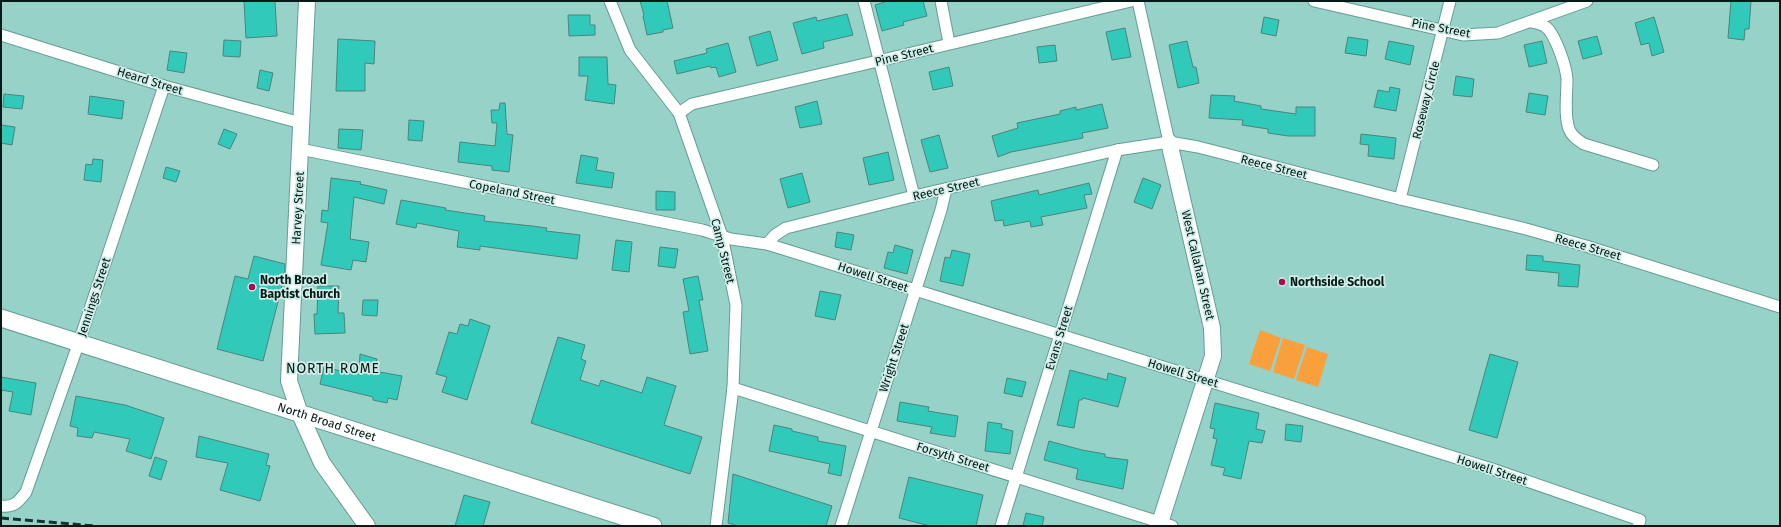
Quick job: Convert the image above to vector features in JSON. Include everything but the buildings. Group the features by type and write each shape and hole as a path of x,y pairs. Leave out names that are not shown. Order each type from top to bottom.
{"main road":[{"name":"North Broad Street","path":"1,318 653,526"}],"street":[{"name":"Harvey Street","path":"307,1 289,380 300,414 322,463 367,526"},
{"name":"Camp Street","path":"610,1 630,50 679,113 722,236 736,305 733,388 716,526"},
{"path":"864,1 878,61 914,196"},
{"path":"941,1 949,43"},
{"name":"Pine Street","path":"679,113 692,104 1131,1"},
{"name":"West Callahan Street","path":"1138,1 1212,328 1212,356 1164,525"},
{"name":"Pine Street","path":"1314,1 1463,35 1498,33 1587,1"},
{"name":"Roseway Circle","path":"1400,199 1444,30 1450,1"},
{"path":"1532,22 1543,25 1549,30 1559,51 1566,77 1567,116 1569,129 1574,138 1584,144 1653,165"},
{"name":"Heard Street","path":"1,35 164,86 301,122"},
{"name":"Jennings Street","path":"1,506 10,506 15,504 26,492 79,342 164,86"},
{"name":"Reece Street","path":"767,244 775,235 786,228 914,196 1117,150 1169,142 1198,147 1400,199 1526,229 1586,246 1780,307"},
{"name":"Copeland Street","path":"300,149 702,230 722,236"},
{"name":"Evans Street","path":"1001,526 1117,150"},
{"name":"Wright Street","path":"841,526 941,210 946,189"},
{"name":"Howell Street","path":"722,236 767,244 1059,336 1492,469 1639,523"},
{"name":"Forsyth Street","path":"733,388 1017,477 1164,525"}],"shaded area":[{"path":"1260,330 1281,338 1270,371 1249,364"},
{"path":"1283,338 1305,345 1294,379 1273,372"},
{"path":"1307,347 1328,354 1318,387 1296,380"}],"railway":[{"path":"1,518 95,526"}],"place":[{"name":"Northside School","path":"1282,282"},
{"name":"North Broad Baptist Church","path":"252,287"}],"district":[{"name":"NORTH ROME","path":"333,368"}]}
